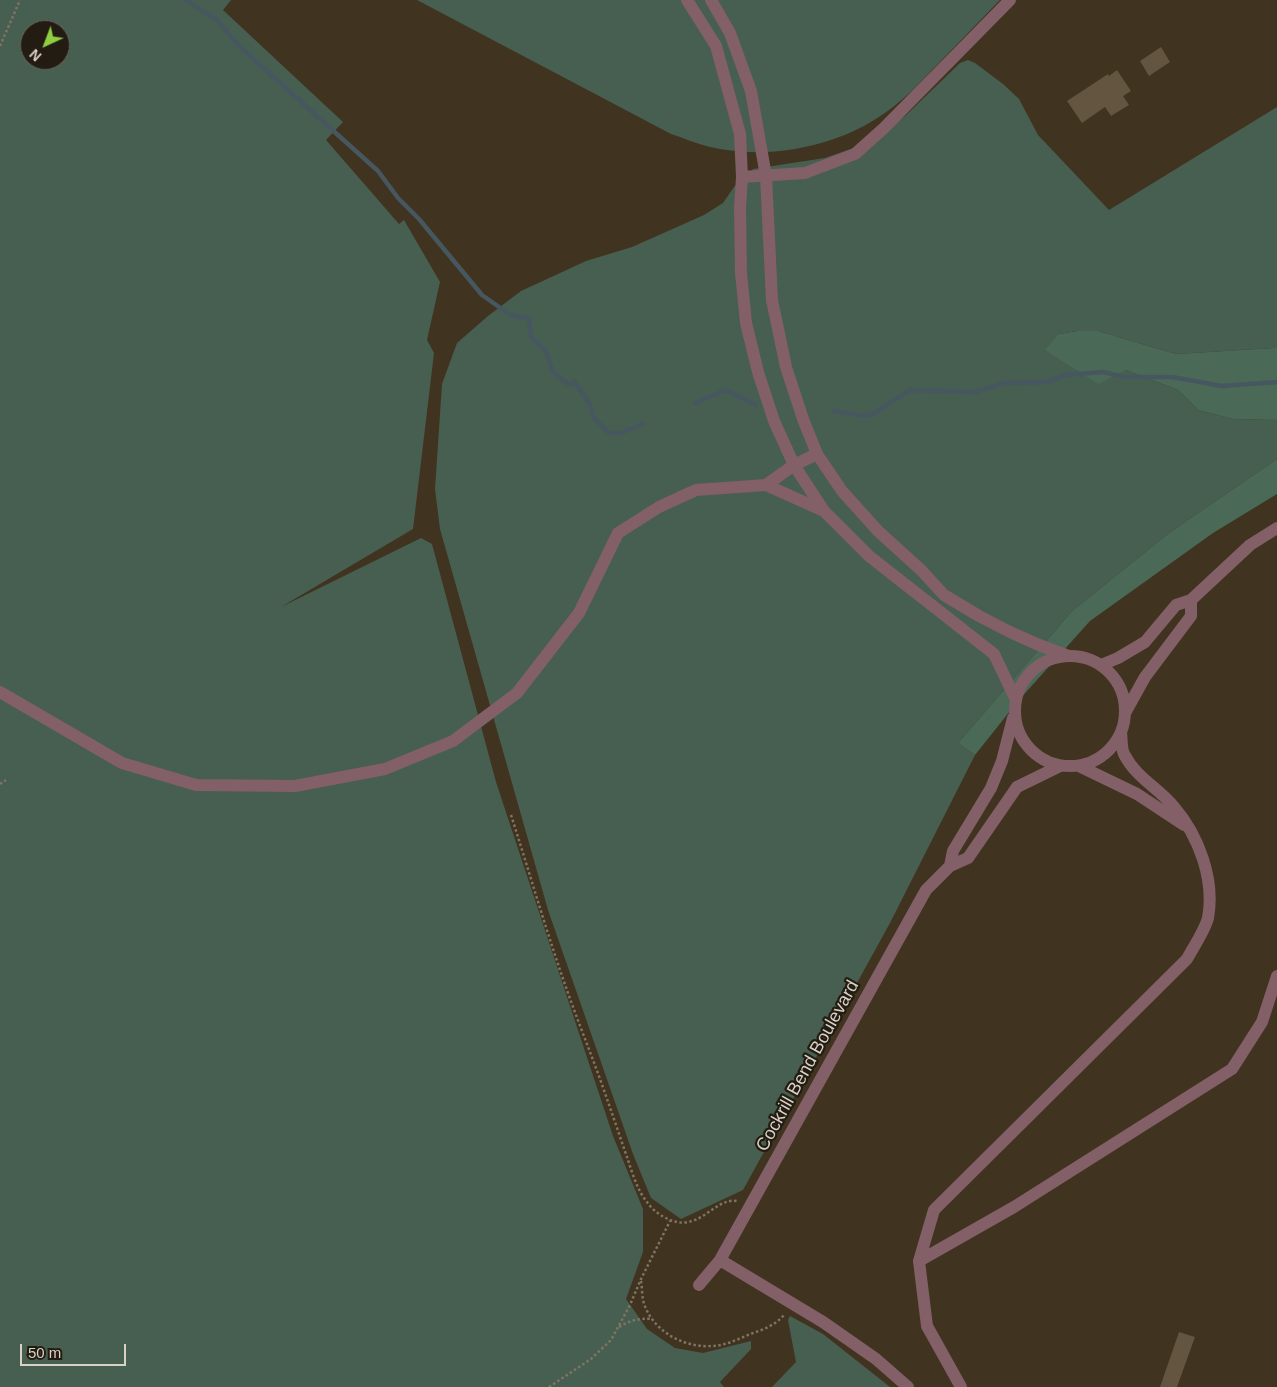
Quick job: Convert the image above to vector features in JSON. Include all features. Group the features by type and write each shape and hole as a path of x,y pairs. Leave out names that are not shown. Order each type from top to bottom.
{"street":[{"path":"688,0 716,46 740,134 742,177 740,273 746,323 758,372 774,421 794,465 824,511 869,556 994,654 1015,698"},
{"path":"711,0 730,33 751,91 766,176 772,300 786,367 817,454 842,491 878,531 921,570 944,595 979,616 1038,645 1066,655 1084,657 1101,665 1119,686 1123,695 1125,713"},
{"path":"742,177 804,173 855,154 884,128 1010,0"},
{"path":"766,485 794,465 817,454"},
{"path":"0,692 122,763 196,785 296,786 385,769 453,741 517,693 579,613 618,533 659,507 696,490 766,485 824,511"},
{"path":"1101,665 1118,658 1145,642 1176,605 1190,600 1250,544 1277,528"},
{"path":"934,607 944,595"},
{"path":"1066,655 1049,659 1034,668 1022,681 1015,698 1014,715 1018,733 1028,748 1042,759 1060,766 1079,766 1097,760 1112,748 1121,732 1125,713 1145,677 1191,616 1190,600"},
{"name":"Cockrill Bend Boulevard","path":"950,866 953,851 992,788 1002,761 1014,715"},
{"path":"961,1387 927,1326 919,1261 934,1210 1187,959 1208,919 1209,888 1202,854 1174,806 1141,778 1124,753 1121,732"},
{"name":"Cockrill Bend Boulevard","path":"699,1285 720,1260 926,890 950,866 968,858 1017,788 1060,766"},
{"path":"1079,766 1137,794 1188,828"},
{"path":"919,1261 1014,1207 1232,1069 1262,1022 1277,976"},
{"path":"720,1260 823,1322 876,1359 908,1387"}],"path":[{"path":"0,46 20,0"},
{"path":"0,784 6,780"},
{"path":"512,815 568,993 590,1049 632,1171 646,1202 662,1217 681,1222 692,1221 704,1216 732,1200 749,1207"},
{"path":"549,1387 602,1350 611,1340 630,1305 670,1220"},
{"path":"641,1279 644,1301 653,1319 675,1340 699,1347 731,1342 772,1325 780,1320 792,1303"},
{"path":"619,1327 630,1320 640,1318 653,1319"}],"green space":[{"path":"0,0 231,0 223,10 343,122 326,140 399,224 404,220 440,282 427,340 434,353 413,529 281,607 421,538 432,544 496,782 613,1136 643,1209 643,1252 626,1299 647,1329 675,1348 703,1353 751,1341 751,1349 720,1382 724,1387 0,1387"},
{"path":"417,0 1000,0 910,92 874,120 852,132 806,147 782,151 757,152 733,151 710,147 671,134"},
{"path":"968,60 1003,84 1019,99 1038,135 1109,210 1277,107 1277,346 1274,348 1176,354 1098,331 1077,331 1059,334 1126,370 1178,390 1198,410 1233,419 1277,420 1277,459 1169,533 1072,611 958,743 975,755 890,923 743,1190 681,1219 651,1198 633,1154 548,910 440,529 435,489 442,384 457,343 521,291 586,261 632,247 704,215 723,203 734,187 753,169 825,158 856,147 905,116 960,63"},
{"path":"1077,331 1098,331 1176,354 1274,348 1277,346 1277,420 1233,419 1198,410 1178,390 1126,370 1098,384 1045,350 1059,334"},
{"path":"1277,459 1277,494 1213,533 1090,621 1018,701 975,755 958,743 1072,611 1169,533"},
{"path":"790,1316 823,1334 890,1387 772,1387 796,1362 788,1320"}],"building":[{"path":"1161,47 1170,62 1149,76 1140,61"},
{"path":"1117,70 1131,91 1123,96 1129,105 1111,116 1105,107 1082,123 1067,101"},
{"path":"1179,1332 1195,1337 1177,1387 1160,1387"}],"waterway":[{"path":"186,0 217,20 239,46 378,171 398,198 419,219 482,295 509,314 529,319 531,337 546,351 553,372 569,385 575,382 590,405 594,418 609,433 621,433 642,424"},
{"path":"834,411 864,416 873,414 910,390 975,392 1005,383 1048,382 1064,375 1103,372 1124,377 1172,377 1222,386 1277,382"},
{"path":"695,403 726,390 756,405"}]}
